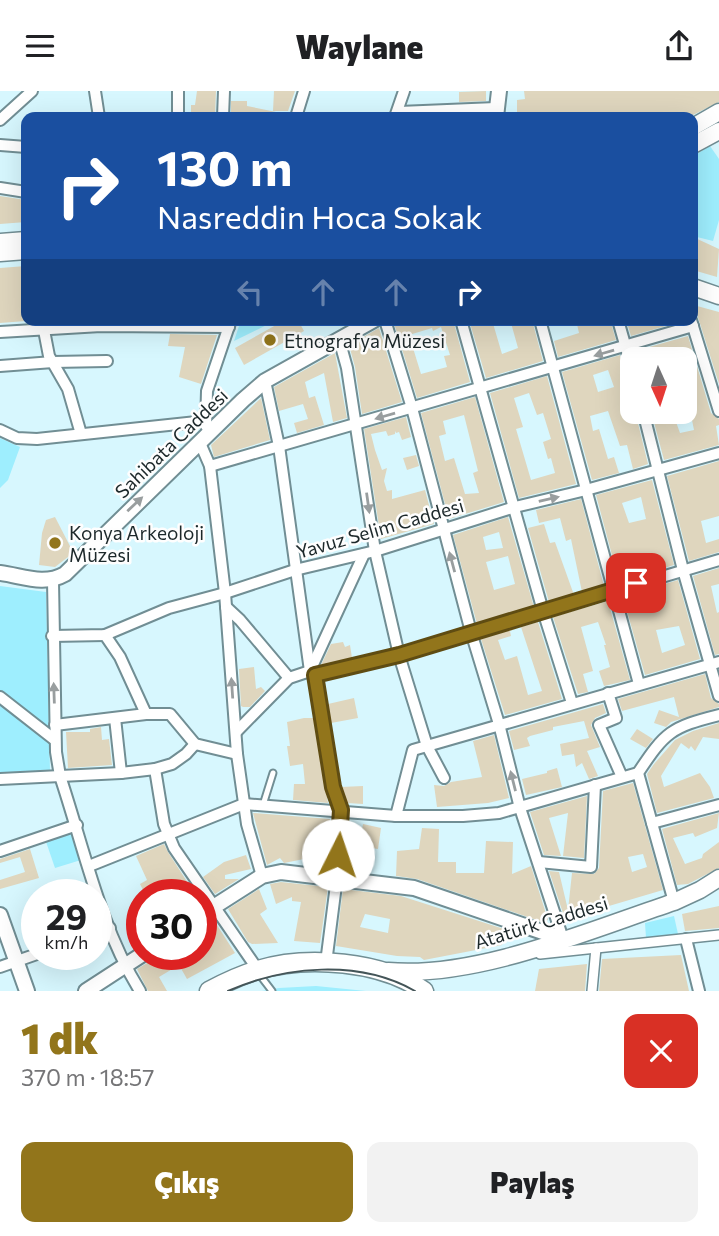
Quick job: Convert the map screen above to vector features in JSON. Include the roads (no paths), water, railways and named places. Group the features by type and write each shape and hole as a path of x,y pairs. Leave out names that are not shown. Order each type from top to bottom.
{"main road":[{"path":"698,124 719,112"},
{"path":"698,142 719,131"},
{"path":"2,244 21,241"},
{"path":"2,244 21,250"},
{"path":"698,289 719,296"},
{"name":"Atatürk Caddesi","path":"368,969 420,973 497,959 674,902 701,890 719,878"},
{"path":"209,991 258,970 288,963 326,963 368,969 405,979 424,991"}],"street":[{"path":"0,120 32,91"},
{"path":"95,91 98,112"},
{"path":"178,91 178,112"},
{"path":"223,112 224,91"},
{"path":"298,112 304,91"},
{"path":"398,112 404,91"},
{"path":"424,112 497,104"},
{"path":"0,145 21,147"},
{"path":"0,188 21,191"},
{"path":"0,332 37,326"},
{"path":"43,326 53,362 68,389 80,435"},
{"path":"229,326 207,391 204,433 225,593 237,754 244,804 262,876"},
{"name":"Sahibata Caddesi","path":"53,581 65,574 204,433 265,381 363,326"},
{"path":"387,326 412,408 520,808 563,939"},
{"path":"463,326 543,611 572,703"},
{"path":"542,326 639,684"},
{"path":"620,326 626,347 684,326"},
{"path":"693,326 719,411"},
{"path":"339,339 357,424 370,552 427,746 444,778"},
{"path":"210,465 620,349"},
{"path":"0,366 107,361"},
{"path":"265,381 279,446 295,570 333,787 341,810 337,877 326,963"},
{"path":"646,424 683,570 715,663 719,695"},
{"path":"0,430 17,438 37,439 80,435 204,433"},
{"name":"Yavuz Selim Caddesi","path":"52,636 106,635 169,608 295,570 370,552 515,507 719,453"},
{"path":"313,673 370,552"},
{"path":"236,732 289,678 399,655 719,560"},
{"path":"0,573 53,581 55,740 60,776 93,879"},
{"path":"226,607 289,678"},
{"path":"106,635 120,657 146,714"},
{"path":"396,816 413,750 715,663"},
{"path":"608,694 616,718 599,725 622,776"},
{"path":"0,697 55,740"},
{"path":"55,725 146,714 170,714 195,744 237,754"},
{"path":"89,866 244,804 396,816 463,816 520,808 638,773 660,740 670,732 688,723 719,715"},
{"path":"115,717 121,773"},
{"path":"0,779 155,769 172,764 195,744"},
{"path":"155,769 167,835 196,879"},
{"path":"638,773 674,902"},
{"path":"539,862 591,867 596,785"},
{"path":"652,823 719,805"},
{"path":"0,851 77,825"},
{"path":"217,905 262,876 281,872 337,877 414,888 563,939"},
{"path":"217,911 258,970"},
{"path":"0,915 27,991"},
{"path":"112,933 125,966 140,991"},
{"path":"497,959 719,935"},
{"path":"686,939 698,991"},
{"path":"593,991 596,948"},
{"path":"0,967 21,960"},
{"path":"86,991 125,966"}],"lane":[{"path":"263,805 273,773"},
{"path":"258,970 272,991"}],"tram line":[{"path":"228,991 273,976 321,970 370,974 415,991"}],"place":[{"name":"Etnografya Müzesi","path":"270,340"},
{"name":"Konya Arkeoloji Müzesi","path":"55,543"}]}
